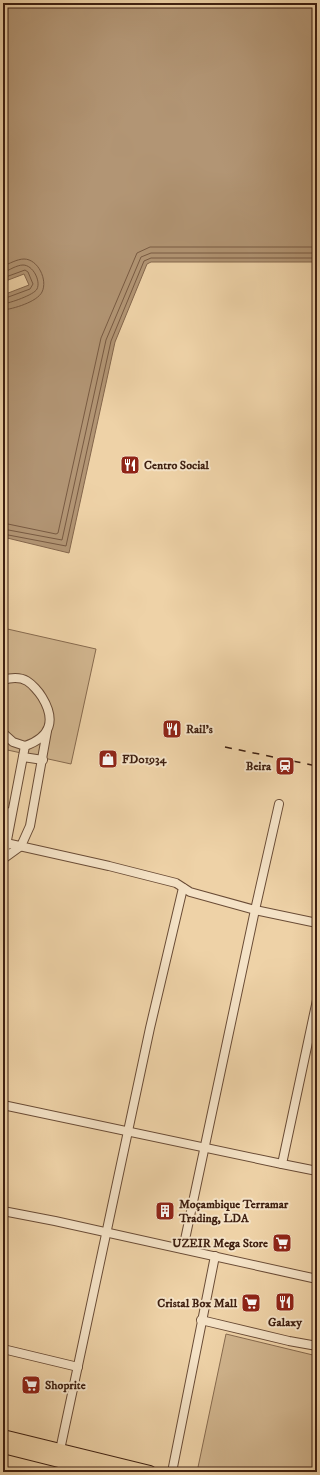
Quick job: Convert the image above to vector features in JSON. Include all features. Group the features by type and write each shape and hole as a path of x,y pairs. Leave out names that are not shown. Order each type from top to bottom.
{"highway":[{"path":"3,1436 30,1448 92,1464 150,1472"},
{"path":"3,1447 60,1450 92,1464 103,1472"}],"street":[{"path":"3,680 11,678 27,681 39,693 48,707 50,720 30,826 21,846 3,860"},
{"path":"3,734 13,742 25,746 42,738 47,731"},
{"path":"3,860 25,746"},
{"path":"23,757 43,760"},
{"path":"183,1249 279,804"},
{"path":"3,813 12,812"},
{"path":"6,843 176,883 190,892 255,910 317,923"},
{"path":"60,1450 183,888"},
{"path":"282,1164 317,1000"},
{"path":"3,1105 206,1147 317,1172"},
{"path":"3,1211 55,1221 317,1279"},
{"path":"172,1472 201,1320 215,1256"},
{"path":"201,1320 289,1342 317,1346"},
{"path":"3,1349 78,1367"}],"shaded area":[{"path":"3,628 96,649 71,764 3,749"},
{"path":"226,1334 317,1356 317,1472 197,1472"}],"water":[{"path":"3,3 317,3 317,262 151,262 147,264 115,342 69,553 3,537 3,295 29,285 24,274 3,282"}],"railway":[{"path":"225,747 317,766"}],"place":[{"name":"Centro Social","path":"130,465"},
{"name":"Rail's","path":"172,729"},
{"name":"FD01934","path":"108,759"},
{"name":"Beira","path":"285,766"},
{"name":"Moçambique Terramar Trading, LDA","path":"165,1211"},
{"name":"UZEIR Mega Store","path":"282,1243"},
{"name":"Galaxy","path":"285,1302"},
{"name":"Cristal Box Mall","path":"251,1303"},
{"name":"Shoprite","path":"31,1385"}]}
